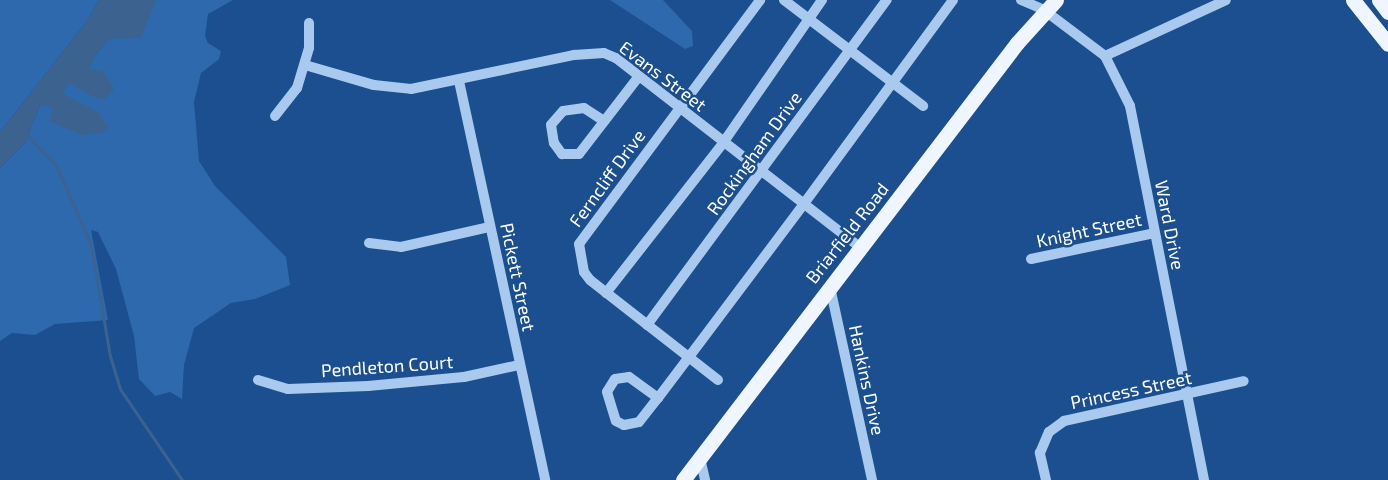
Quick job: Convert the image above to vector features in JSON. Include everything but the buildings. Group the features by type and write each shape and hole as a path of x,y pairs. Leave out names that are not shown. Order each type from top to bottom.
{"main road":[{"path":"1353,0 1388,44"},
{"path":"1379,0 1388,12"},
{"name":"Briarfield Road","path":"683,480 1046,2"}],"street":[{"name":"Ferncliff Drive","path":"718,380 606,293 584,272 579,244 760,0"},
{"path":"784,0 923,106"},
{"path":"606,293 723,143 822,0"},
{"name":"Rockingham Drive","path":"647,325 887,0"},
{"path":"658,398 628,377 615,379 608,392 613,416 624,425 639,422 658,398 689,357 803,205 953,0"},
{"name":"Ward Drive","path":"1021,0 1046,2 1106,56 1131,106 1204,480"},
{"path":"1106,56 1226,0"},
{"path":"275,116 297,88 305,65 309,23"},
{"name":"Evans Street","path":"305,65 374,86 402,88 459,81 590,52 616,58 761,173 860,247"},
{"path":"604,121 584,108 563,111 551,125 554,143 562,154 579,154 639,76"},
{"name":"Pickett Street","path":"459,81 545,480"},
{"path":"369,243 400,247 490,227"},
{"name":"Knight Street","path":"1031,259 1154,233"},
{"name":"Hankins Drive","path":"830,287 872,480"},
{"name":"Pendleton Court","path":"258,380 288,389 368,386 464,377 519,365"},
{"name":"Princess Street","path":"1046,480 1040,453 1049,432 1064,421 1186,396 1244,381"},
{"path":"700,458 705,480"}],"shaded area":[{"path":"0,0 99,0 88,20 0,132"},
{"path":"99,0 156,0 141,38 108,39 95,56 89,69 103,71 114,89 106,99 96,98 69,83 63,94 98,112 109,128 101,133 81,135 49,121 53,107 40,105 25,143 0,168 0,132 88,20"},
{"path":"138,0 233,0 208,14 205,36 208,43 221,51 219,59 201,73 194,102 199,161 215,186 286,257 290,285 255,299 231,303 194,328 184,365 182,399 170,392 155,396 139,379 134,336 116,269 98,232 91,230 108,320 55,324 35,335 12,333 0,341 0,168 25,143 40,105 95,56"},
{"path":"610,0 663,0 692,31 693,46 685,49"}],"waterway":[{"path":"26,134 56,165 91,245 110,356 120,389 182,480"}]}
